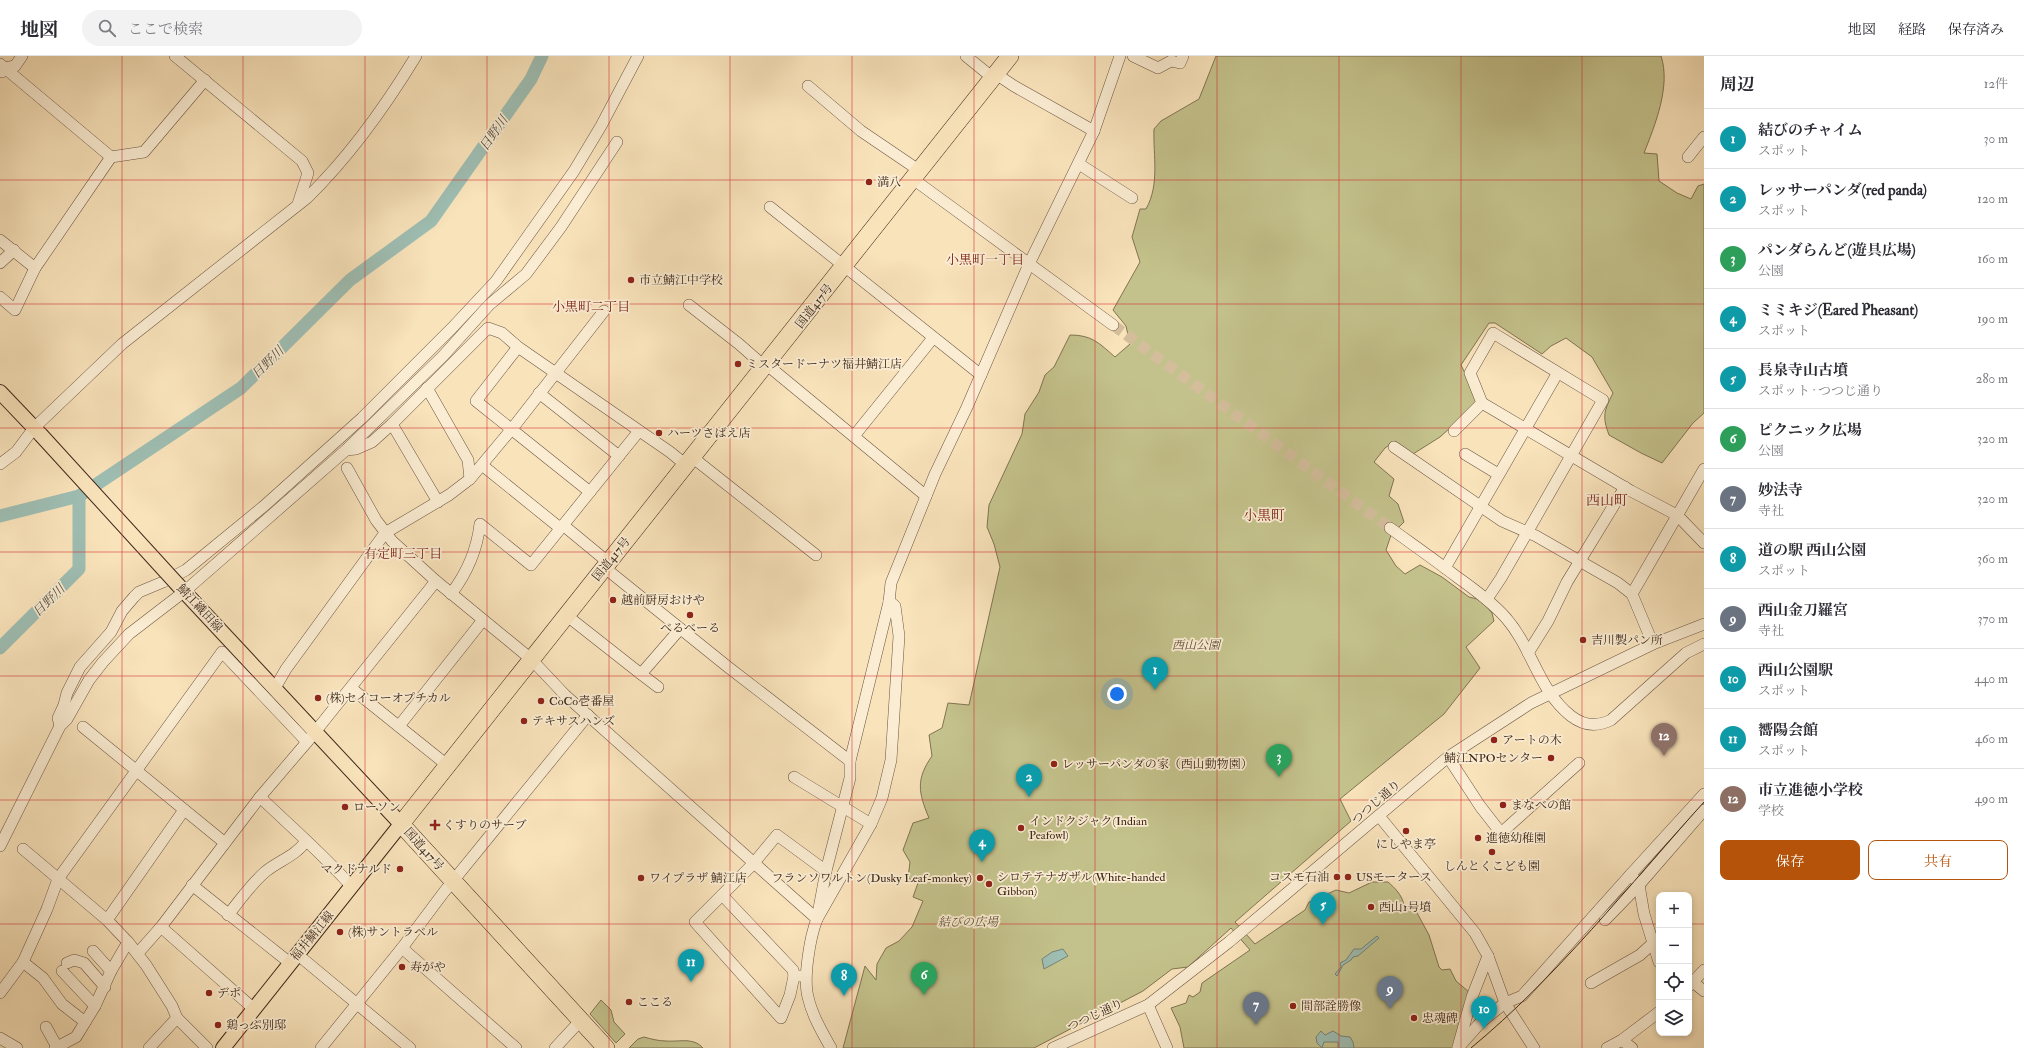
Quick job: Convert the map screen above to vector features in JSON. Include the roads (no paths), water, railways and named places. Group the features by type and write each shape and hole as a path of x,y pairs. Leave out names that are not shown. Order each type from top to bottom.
{"highway":[{"name":"国道417号","path":"606,1048 401,824 765,367 1010,56"}],"main road":[{"name":"鯖江織田線","path":"0,392 275,688 312,737 401,824"},
{"name":"福井鯖江線","path":"223,1048 401,824"}],"street":[{"path":"2,69 14,66 22,56"},
{"path":"175,56 302,161 308,173 298,204"},
{"path":"0,464 16,452 122,344 292,211 327,179 355,145 393,94 416,56"},
{"path":"60,726 58,718 64,706 67,693 80,667 111,632 122,611 134,597 139,592 186,570 264,506 362,418 448,333 496,282 574,171 601,126 638,56"},
{"path":"966,56 994,76 1094,131"},
{"path":"817,919 826,872 850,778 850,761 889,601 891,583 926,496 1030,264 1094,131 1120,56"},
{"path":"1133,56 1158,68 1171,61 1180,63 1183,56"},
{"path":"2,69 111,157"},
{"path":"0,297 16,310 35,268 111,157 144,152 205,80"},
{"path":"808,86 861,131 1030,264 1113,325"},
{"path":"1688,157 1704,137"},
{"path":"0,846 60,726 67,719 89,680 103,662 138,625 346,450 443,356 489,305 526,274 561,227 616,142"},
{"path":"1078,164 1132,198"},
{"path":"770,207 981,375"},
{"path":"0,240 35,268"},
{"path":"0,263 14,250"},
{"path":"689,305 739,344 765,367 772,369 926,496"},
{"path":"275,688 286,669 385,533 438,502 470,479 511,430 604,311"},
{"path":"346,450 356,449 372,442 488,328 502,333 518,347 639,431 670,452 689,461 816,555"},
{"path":"1487,599 1528,533 1571,455 1603,400 1556,374 1493,333 1470,373 1482,403 1525,428 1571,455 1626,487 1677,515 1704,543"},
{"path":"854,436 933,338"},
{"path":"518,347 476,400 511,430 590,492"},
{"path":"1445,568 1556,374"},
{"path":"427,388 468,460 470,479"},
{"path":"539,393 619,456"},
{"path":"1454,432 1482,403"},
{"path":"392,424 438,502"},
{"path":"451,594 459,584 474,554 480,524 531,565 639,431"},
{"path":"1394,447 1502,521 1528,533 1618,583 1632,594 1653,644"},
{"path":"1465,454 1498,474"},
{"path":"482,465 562,527 680,629 850,761"},
{"path":"347,468 385,533 451,594 531,659 565,695 753,864 817,919"},
{"path":"1632,594 1704,469"},
{"path":"1528,653 1548,621 1568,582 1626,487"},
{"path":"1390,528 1487,599 1516,631 1549,695 1572,717 1581,723 1590,725 1603,724 1611,720 1686,653 1704,644"},
{"path":"138,953 161,927 260,797 312,737 436,581"},
{"path":"831,1048 816,1019 808,996 807,977 812,932 817,919 871,824 882,798 891,760 899,636 895,606 889,601"},
{"path":"566,615 658,687"},
{"path":"400,726 483,620"},
{"name":"つつじ通り","path":"1058,1048 1148,1004 1229,942 1448,757 1531,702 1549,695 1653,644 1704,624"},
{"path":"641,674 680,629"},
{"path":"0,993 23,962 47,909 58,879 222,652 312,737"},
{"path":"351,688 447,765"},
{"path":"321,1048 588,715"},
{"path":"83,727 224,843"},
{"path":"1448,757 1480,806 1501,833 1580,763"},
{"path":"794,777 871,824"},
{"path":"1458,1048 1481,1022 1505,1003 1522,996 1704,794"},
{"path":"260,797 306,841 329,860 352,886"},
{"path":"107,920 184,810"},
{"path":"1605,920 1639,885 1704,810"},
{"path":"1379,816 1475,933 1488,956 1505,1003 1534,1048"},
{"path":"722,895 793,970 794,976 790,995 781,1018 695,922 722,895 753,864 777,835 826,872"},
{"path":"228,915 251,886 266,871 301,848 306,841"},
{"path":"23,849 107,920 128,942 138,953 172,1006 177,1018 207,1048"},
{"path":"1631,874 1639,885 1644,914 1656,954"},
{"path":"192,885 228,915 358,1003 410,1048"},
{"path":"161,927 254,1009"},
{"path":"46,1027 56,1047 76,1036 95,1006 111,971 128,942"},
{"path":"1591,983 1640,955 1652,944"},
{"path":"402,948 516,1048"},
{"path":"93,951 111,971"},
{"path":"1458,1048 1472,997 1488,956"},
{"path":"95,1006 65,967 74,960 84,963 105,987"},
{"path":"23,962 43,978 62,1004 85,1022"},
{"path":"1692,983 1704,970"},
{"path":"794,976 807,977"},
{"path":"1692,985 1704,991"},
{"path":"1148,1004 1167,1048"},
{"path":"1607,1048 1622,1040 1656,1014"},
{"path":"149,1048 177,1018"},
{"path":"556,1048 581,1020"},
{"path":"0,1038 17,1048"},
{"path":"1622,1040 1632,1048"}],"water":[{"path":"1377,936 1379,938 1358,956 1353,957 1343,965 1337,976 1335,974 1341,967 1340,963 1346,960 1354,949 1361,949"},
{"path":"1063,949 1068,956 1044,969 1042,959 1052,952"},
{"path":"1321,1031 1325,1035 1333,1031 1341,1036 1350,1037 1354,1048 1338,1048 1338,1042 1324,1042 1322,1048 1317,1043 1316,1037"}],"waterway":[{"name":"日野川","path":"0,516 79,496 241,388 350,280 431,221 531,79 542,56"},
{"name":"日野川","path":"0,648 79,569 79,496"}],"tunnel":[{"path":"1113,325 1390,528"}],"tram line":[{"path":"1471,1048 1503,1020 1563,961 1704,802"}],"place":[{"name":"満八","path":"869,182"},
{"name":"市立鯖江中学校","path":"631,280"},
{"name":"ミスタードーナツ福井鯖江店","path":"738,364"},
{"name":"ハーツさばえ店","path":"659,433"},
{"name":"越前厨房おけや","path":"613,600"},
{"name":"べるべーる","path":"690,615"},
{"name":"吉川製パン所","path":"1583,640"},
{"name":"結びのチャイム","path":"1155,690"},
{"name":"(株)セイコーオプチカル","path":"318,698"},
{"name":"CoCo壱番屋","path":"541,701"},
{"name":"テキサスハンズ","path":"524,721"},
{"name":"アートの木","path":"1494,740"},
{"name":"市立進徳小学校","path":"1664,756"},
{"name":"鯖江NPOセンター","path":"1551,758"},
{"name":"レッサーパンダの家（西山動物園）","path":"1054,764"},
{"name":"パンダらんど(遊具広場)","path":"1279,777"},
{"name":"レッサーパンダ(red panda)","path":"1029,797"},
{"name":"まなべの館","path":"1503,805"},
{"name":"ローソン","path":"345,807"},
{"name":"くすりのサーブ","path":"435,825"},
{"name":"インドクジャク(Indian Peafowl)","path":"1021,828"},
{"name":"にしやま亭","path":"1406,831"},
{"name":"進徳幼稚園","path":"1478,838"},
{"name":"しんとくこども園","path":"1492,852"},
{"name":"ミミキジ(Eared Pheasant)","path":"982,862"},
{"name":"マクドナルド","path":"400,869"},
{"name":"コスモ石油","path":"1337,877"},
{"name":"USモータース","path":"1348,877"},
{"name":"ワイプラザ 鯖江店","path":"641,878"},
{"name":"フランソワルトン(Dusky Leaf-monkey)","path":"980,878"},
{"name":"シロテテナガザル(White-handed Gibbon)","path":"989,884"},
{"name":"西山1号墳","path":"1371,907"},
{"name":"長泉寺山古墳","path":"1323,925"},
{"name":"(株)サントラベル","path":"340,932"},
{"name":"寿がや","path":"402,967"},
{"name":"嚮陽会館","path":"691,982"},
{"name":"デポ","path":"209,993"},
{"name":"ピクニック広場","path":"924,995"},
{"name":"道の駅 西山公園","path":"844,996"},
{"name":"ここる","path":"629,1002"},
{"name":"間部詮勝像","path":"1293,1006"},
{"name":"西山金刀羅宮","path":"1390,1009"},
{"name":"忠魂碑","path":"1414,1018"},
{"name":"鶏っぷ別邸","path":"218,1025"},
{"name":"妙法寺","path":"1256,1025"},
{"name":"西山公園駅","path":"1484,1029"}],"district":[{"name":"小黒町一丁目","path":"985,259"},
{"name":"小黒町二丁目","path":"591,306"},
{"name":"西山町","path":"1607,500"},
{"name":"小黒町","path":"1264,515"},
{"name":"有定町三丁目","path":"403,553"}],"park label":[{"name":"西山公園","path":"1196,645"},
{"name":"結びの広場","path":"968,922"}]}
